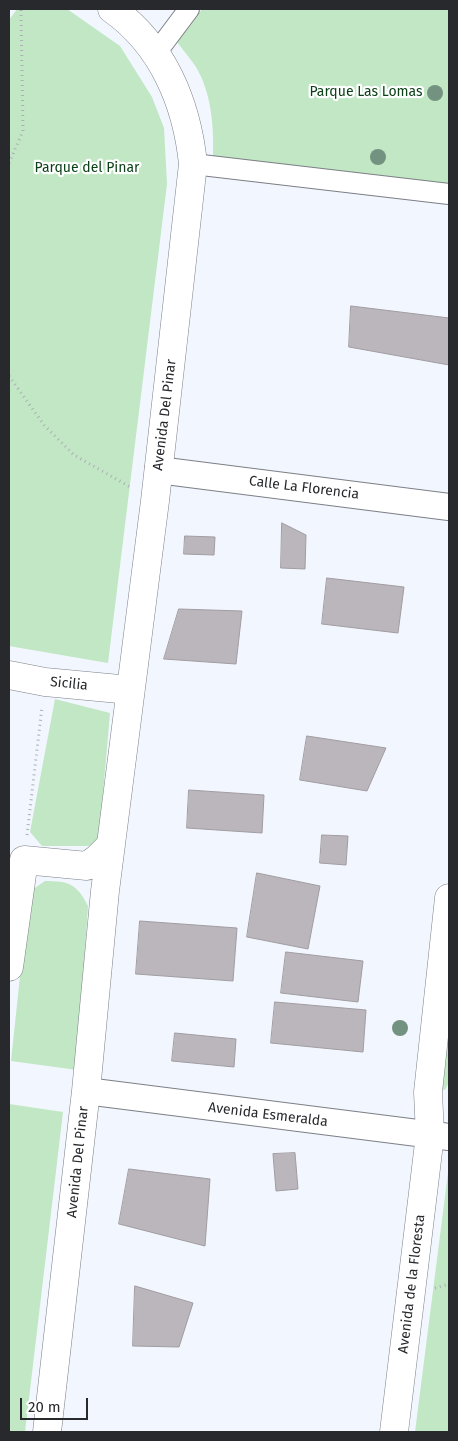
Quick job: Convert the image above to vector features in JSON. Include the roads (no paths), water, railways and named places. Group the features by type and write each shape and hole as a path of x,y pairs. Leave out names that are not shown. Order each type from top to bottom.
{"street":[{"name":"Avenida Del Pinar","path":"47,1432 86,1091 105,891 155,501 192,164 190,138 182,106 156,53 137,29 112,9"},
{"path":"156,53 189,9"},
{"path":"192,164 449,194"},
{"name":"Calle La Florencia","path":"158,470 449,507"},
{"name":"Sicilia","path":"9,675 45,682 130,690"},
{"path":"9,967 24,860 87,866 111,845"},
{"path":"87,866 99,879 105,891"},
{"name":"Avenida de la Floresta","path":"394,1432 440,1136 428,1092 449,898"},
{"name":"Avenida Esmeralda","path":"86,1091 440,1136"},
{"path":"440,1136 449,1113"}],"park label":[{"name":"Parque Las Lomas","path":"366,92"},
{"name":"Parque del Pinar","path":"87,168"}]}
